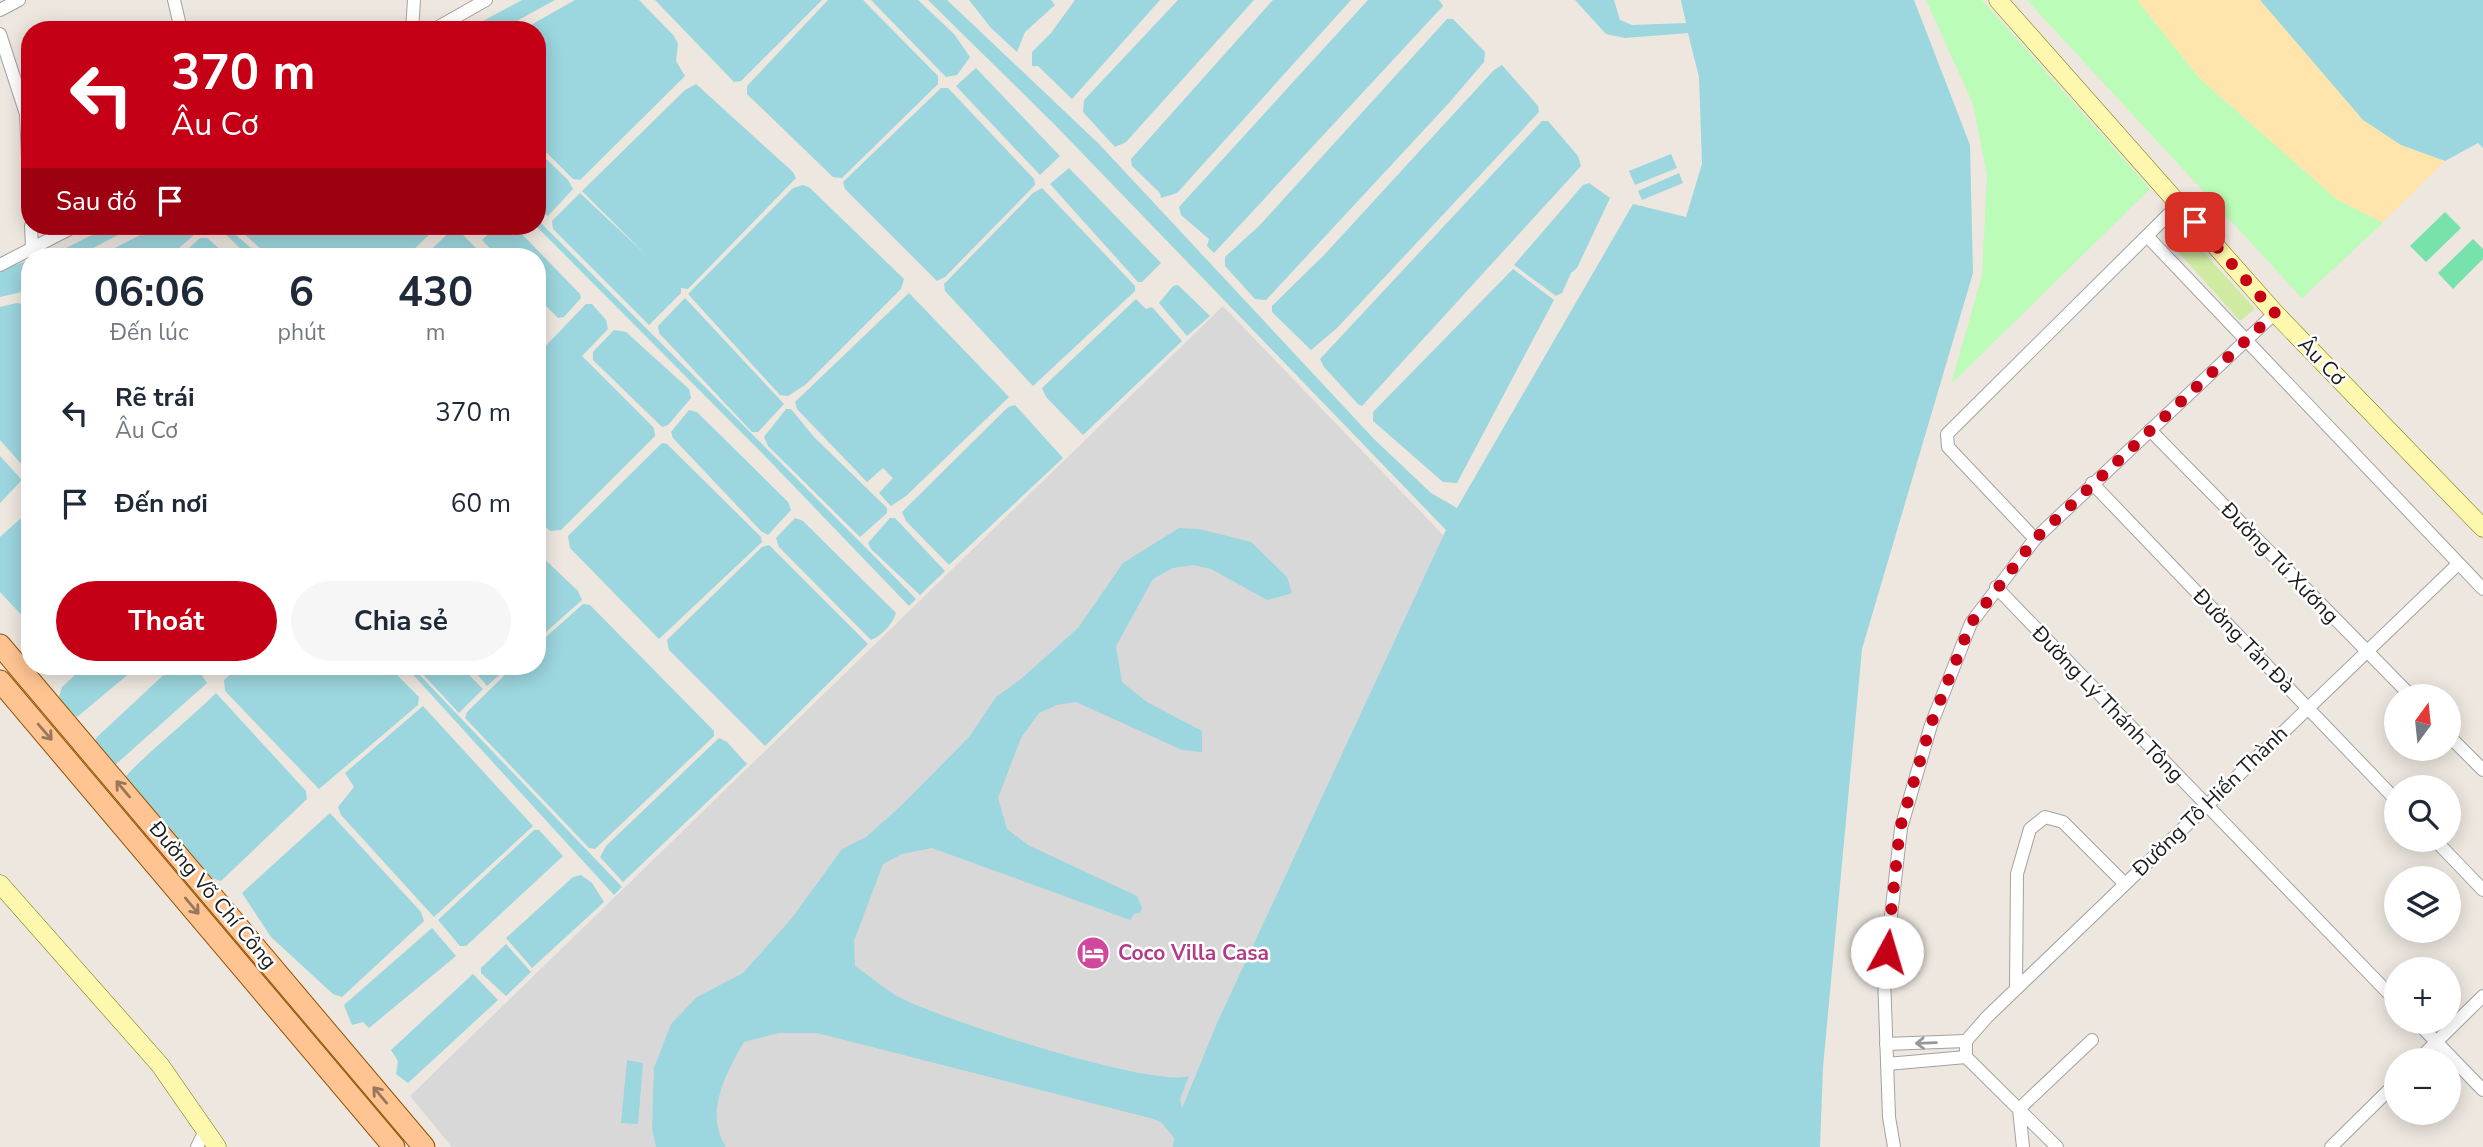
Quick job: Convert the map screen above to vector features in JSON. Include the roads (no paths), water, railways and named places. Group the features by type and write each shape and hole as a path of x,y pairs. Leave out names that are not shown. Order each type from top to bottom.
{"main road":[{"name":"Âu Cơ","path":"1998,0 2275,313 2483,528"},
{"name":"Đường Võ Chí Công","path":"0,645 21,670"},
{"name":"Đường Võ Chí Công","path":"25,675 424,1147"},
{"name":"Đường Võ Chí Công","path":"0,681 394,1147"},
{"path":"0,884 160,1065 201,1140 217,1147"}],"street":[{"path":"0,10 19,0"},
{"path":"174,0 179,21"},
{"path":"413,21 414,0"},
{"path":"449,21 486,0"},
{"path":"0,34 21,99"},
{"path":"2035,539 1948,447 1947,434 2179,204"},
{"path":"31,235 32,247 57,235"},
{"path":"2147,236 2483,589"},
{"path":"0,265 21,253"},
{"path":"1894,1147 1889,1117 1884,976 1900,828 1931,724 1971,623 2035,539 2275,313"},
{"name":"Đường Tú Xương","path":"2150,430 2399,684"},
{"name":"Đường Tản Đà","path":"2092,483 2384,787"},
{"name":"Đường Tô Hiến Thành","path":"1966,1041 2016,988 2124,883 2458,564"},
{"name":"Đường Lý Thánh Tông","path":"1996,587 2384,989"},
{"path":"2461,748 2483,770"},
{"path":"2016,988 2017,874 2030,829 2045,817 2063,822 2124,883"},
{"path":"2447,852 2483,890"},
{"path":"2431,1048 2483,996"},
{"path":"2429,1034 2483,1090"},
{"path":"2019,1109 2091,1040"},
{"path":"1886,1044 1966,1041 1966,1057 2057,1147"},
{"path":"1887,1064 1966,1057"},
{"path":"2339,1144 2384,1096"},
{"path":"2019,1109 2024,1147"}],"water":[{"path":"522,0 555,0 516,21 483,21"},
{"path":"575,0 639,0 674,36 678,44 676,61 685,76 580,180 573,179 546,152 546,21 538,21"},
{"path":"655,0 822,0 741,81 734,82"},
{"path":"828,0 863,0 938,76 938,84 842,178 833,177 747,94 747,86"},
{"path":"871,0 918,0 954,34 970,57 957,75 946,77"},
{"path":"928,0 947,0 1099,144 1374,439 1431,493 1457,508 1633,204 1686,217 1702,164 1699,77 1688,33 1625,38 1606,34 1575,0 1614,0 1620,20 1632,25 1686,23 1681,0 1914,0 1970,145 1973,273 1862,649 1823,1067 1820,1147 1173,1147 1174,1138 1162,1123 1154,1119 817,1033 779,1033 744,1042 730,1067 717,1107 717,1121 726,1147 656,1147 652,1129 654,1068 671,1024 697,997 743,973 792,918 842,849 866,837 902,805 969,737 996,697 1021,679 1078,628 1123,563 1179,528 1199,529 1251,542 1287,577 1292,593 1267,600 1211,569 1194,565 1173,568 1153,579 1116,646 1122,682 1147,702 1202,731 1202,752 1182,750 1076,702 1057,705 1039,713 1021,738 998,798 1007,829 1028,845 1137,896 1142,908 1140,913 1134,914 1130,920 932,848 902,854 883,864 854,941 855,966 893,994 922,1007 999,1035 1092,1062 1168,1077 1189,1076 1180,1099 1182,1108 1217,1023 1446,530 1055,125"},
{"path":"969,0 1051,0 1055,5 1025,32 1017,52 991,28"},
{"path":"1075,0 1160,0 1072,99 1038,66 1032,66 1032,52 1051,33"},
{"path":"1178,0 1254,0 1126,142 1115,147 1083,112 1084,100"},
{"path":"1273,0 1351,0 1177,193 1161,198 1160,193 1132,166 1131,159"},
{"path":"1368,0 1439,0 1443,6 1214,253 1207,246 1209,239 1181,215 1179,207"},
{"path":"2260,0 2483,0 2483,148 2478,143 2445,161 2401,145 2363,120"},
{"path":"1447,19 1453,19 1485,52 1484,62 1266,300 1255,299 1225,266 1225,257 1260,225"},
{"path":"1502,65 1538,106 1539,112 1337,328 1311,350 1272,312 1272,306 1325,254 1494,70"},
{"path":"976,68 1060,156 1040,175 956,86"},
{"path":"696,84 793,172 796,178 688,289 681,288 681,293 649,325 553,229 552,221 580,193 646,255 582,191 685,90"},
{"path":"941,88 948,88 1034,179 1035,185 945,277 937,281 845,189 843,182"},
{"path":"1542,121 1548,121 1578,156 1581,166 1362,406 1358,404 1324,367 1320,359"},
{"path":"1671,154 1677,168 1635,185 1629,171"},
{"path":"546,159 568,180 573,189 548,216"},
{"path":"1069,168 1161,263 1142,282 1138,282 1050,184"},
{"path":"1679,173 1683,183 1642,200 1638,191"},
{"path":"1589,183 1610,198 1577,268 1571,273 1562,293 1556,296 1514,265 1583,185"},
{"path":"803,185 810,188 904,279 901,289 805,385 788,396 780,395 688,294 793,188"},
{"path":"1042,188 1135,286 1135,291 1033,386 945,291 944,284 1033,193"},
{"path":"546,228 916,599 909,606 761,452 545,235"},
{"path":"92,235 118,235 93,248 66,248"},
{"path":"140,235 194,235 179,248 115,248"},
{"path":"226,235 236,235 251,248 240,248"},
{"path":"245,235 429,235 415,248 260,248"},
{"path":"447,235 463,235 476,248 433,248"},
{"path":"487,235 523,235 535,248 490,248 482,240"},
{"path":"200,238 207,238 219,248 189,248"},
{"path":"546,259 581,298 564,317 558,318 546,306"},
{"path":"21,263 21,292 0,297 0,270"},
{"path":"1513,269 1554,300 1457,483 1443,482 1373,421 1373,412"},
{"path":"1178,285 1210,316 1187,336 1159,303 1173,286"},
{"path":"909,293 1009,397 906,496 891,506 879,493 893,478 883,468 867,482 797,409 795,402"},
{"path":"685,298 784,404 758,432 752,432 659,333 658,326"},
{"path":"1136,299 1146,309 1152,307 1182,341 1083,435 1046,397 1042,388"},
{"path":"21,304 21,464 0,440 0,307"},
{"path":"586,304 592,304 606,320 608,329 582,356 654,428 655,436 561,530 550,531 546,527 546,346"},
{"path":"614,330 626,332 689,389 691,398 668,425 662,427 593,360 593,352"},
{"path":"1015,405 1063,458 949,565 906,521 902,512 1008,407"},
{"path":"786,409 791,409 814,437 887,508 887,513 860,537 768,446 764,437"},
{"path":"689,410 697,412 788,502 791,510 768,535 761,531 673,438 671,432"},
{"path":"662,443 667,444 761,537 762,542 659,639 570,548 568,536"},
{"path":"0,456 21,481 0,503"},
{"path":"21,518 21,614 0,592 0,537"},
{"path":"795,518 803,521 896,613 879,636 871,640 779,547 776,538"},
{"path":"890,518 895,518 945,571 920,595 871,549 868,543"},
{"path":"769,545 868,644 765,746 669,650 667,640 762,547"},
{"path":"546,561 578,591 582,600 546,632"},
{"path":"583,604 590,605 714,731 714,736 595,849 589,848 465,718 467,712 505,675 546,675 546,637"},
{"path":"75,675 127,675 77,717 58,700 62,687"},
{"path":"163,675 202,675 207,683 114,766 95,748 96,738"},
{"path":"230,675 397,675 419,697 418,705 319,789 225,691 224,680"},
{"path":"413,675 420,675 622,887 614,895"},
{"path":"423,675 469,675 483,689 459,713"},
{"path":"478,675 499,675 487,686"},
{"path":"216,693 306,791 307,799 221,881 212,878 124,778"},
{"path":"423,706 533,826 434,917 341,815 338,807 354,787 345,773"},
{"path":"719,738 727,742 747,764 623,882 600,857 606,846"},
{"path":"330,813 421,912 424,921 342,997 333,994 271,937 242,893"},
{"path":"534,830 539,830 563,856 466,946 460,946 438,920"},
{"path":"581,875 592,883 604,902 532,968 506,938 573,877"},
{"path":"432,928 456,956 369,1028 363,1022 352,1025 344,1005"},
{"path":"506,944 531,972 506,996 481,973 481,968"},
{"path":"473,974 498,1000 408,1083 396,1074 398,1061 391,1050"},
{"path":"627,1060 643,1063 638,1124 621,1123"}],"place":[{"name":"Coco Villa Casa","path":"1093,953"}]}
